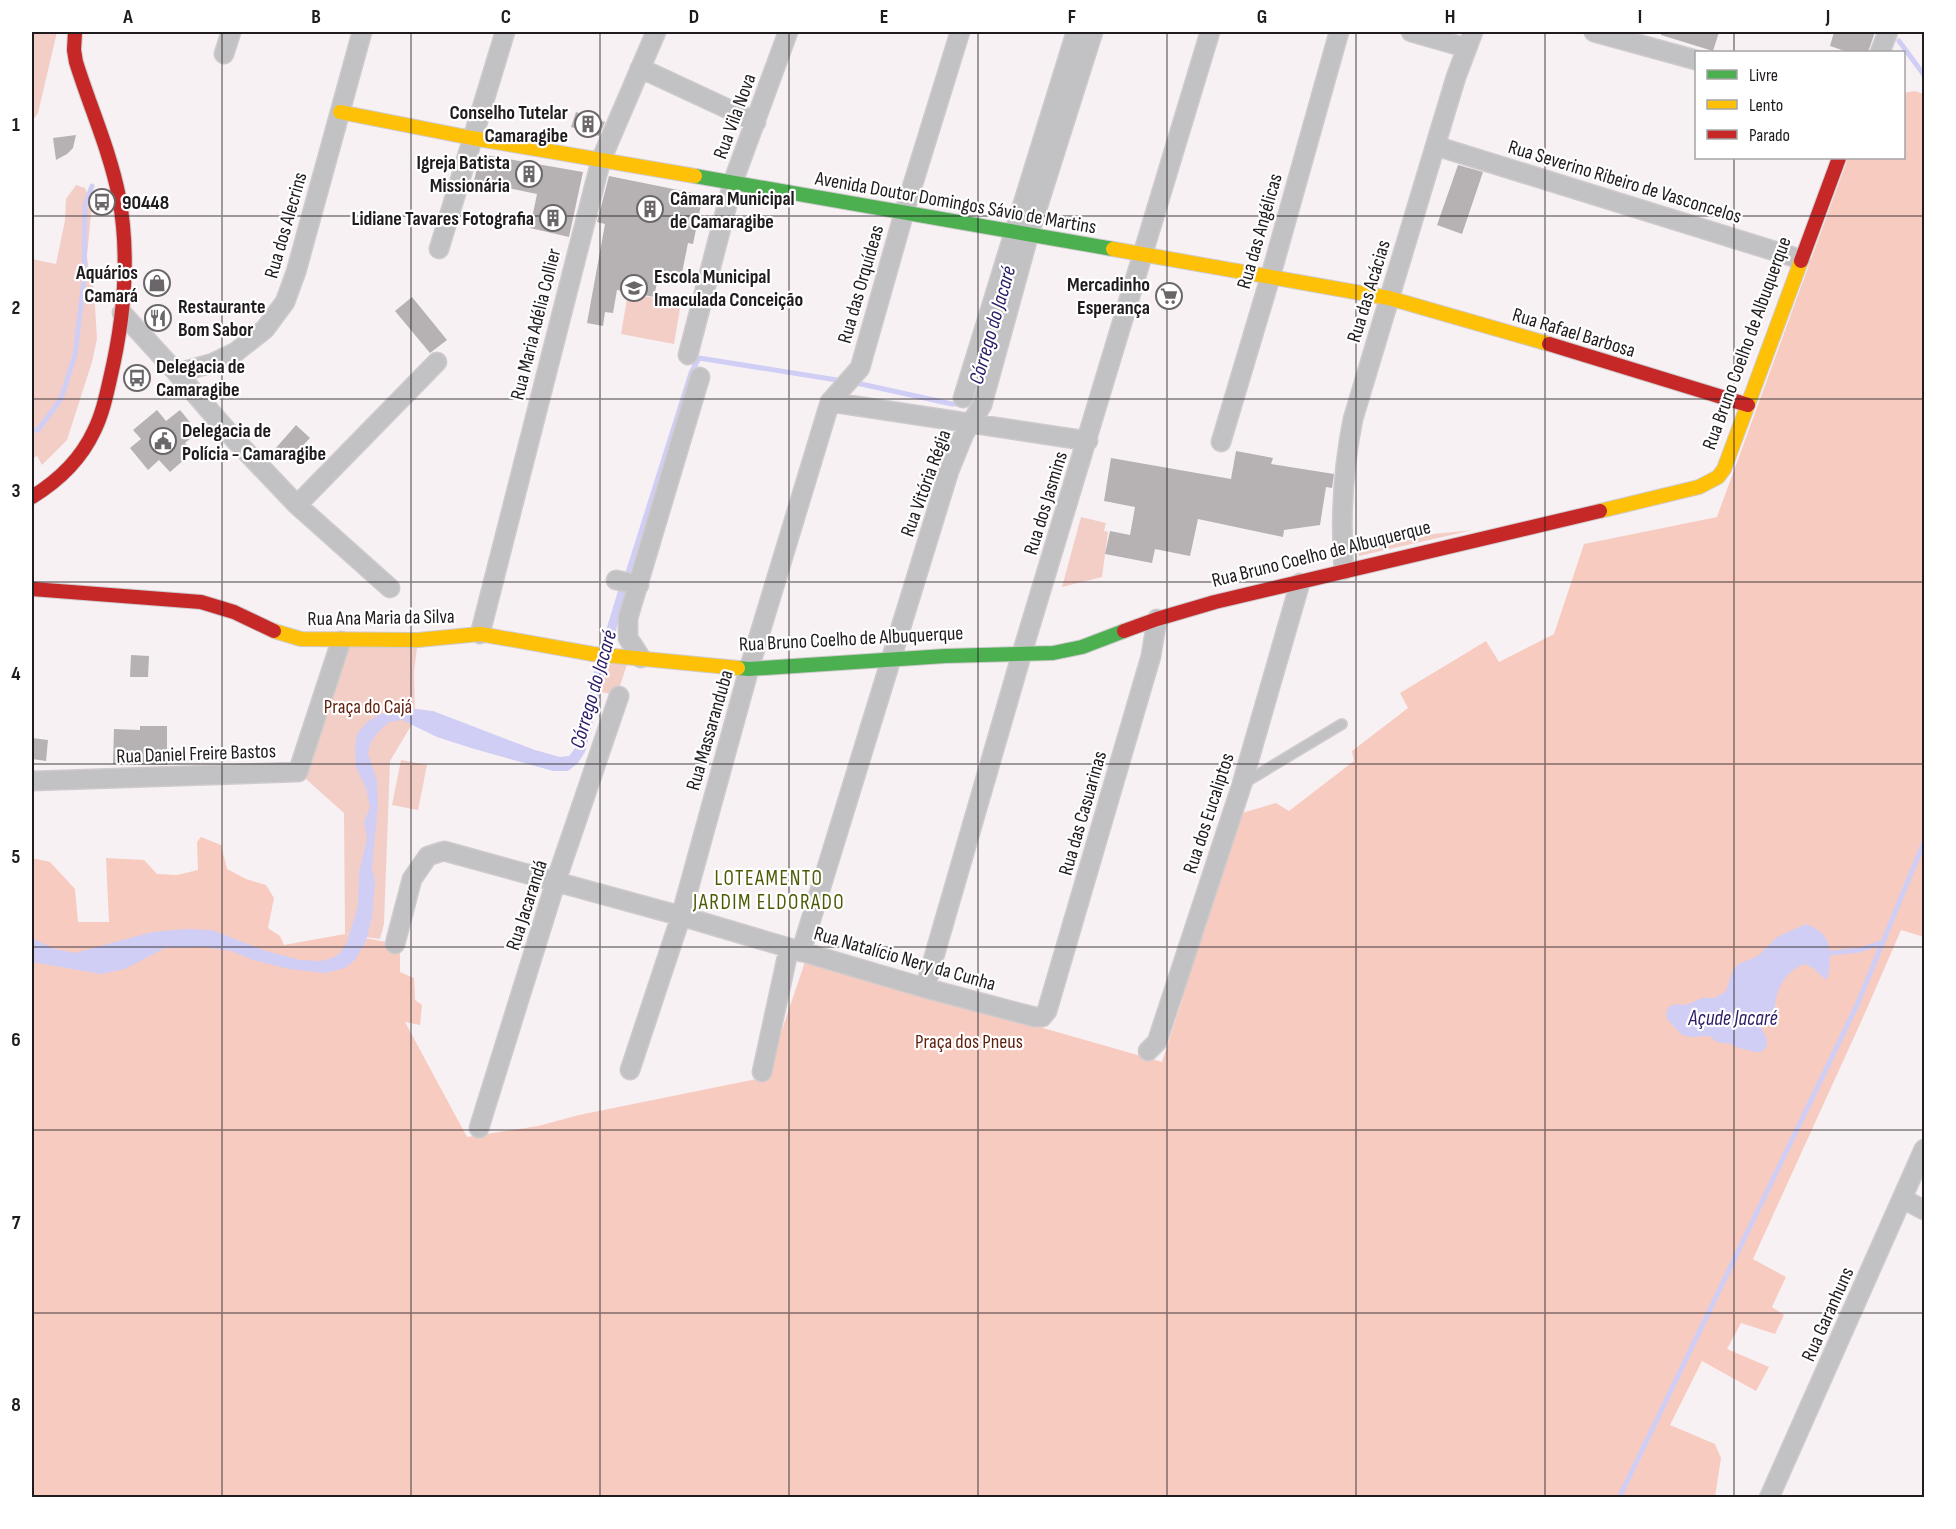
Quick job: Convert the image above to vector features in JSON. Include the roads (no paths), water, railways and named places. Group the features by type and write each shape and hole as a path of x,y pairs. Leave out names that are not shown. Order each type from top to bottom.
{"street":[{"path":"32,497 64,473 94,431 112,373 120,334 125,282 120,206 108,152 76,62 75,32"},
{"path":"224,54 231,32"},
{"name":"Rua dos Alecrins","path":"177,373 213,363 236,351 265,329 285,303 296,272 362,32"},
{"path":"439,249 505,32"},
{"name":"Rua Maria Adélia Collier","path":"480,634 601,160 656,32"},
{"name":"Rua das Orquídeas","path":"832,400 860,368 904,213 960,32"},
{"name":"Rua Vitória Régia","path":"762,1072 795,950 949,471 964,434 973,423 982,405 1021,233 1076,32"},
{"name":"Rua Vitória Régia","path":"963,398 1094,32"},
{"name":"Rua dos Jasmins","path":"924,988 1022,653 1210,32"},
{"name":"Rua das Angélicas","path":"1221,442 1339,32"},
{"path":"1411,32 1470,40"},
{"path":"1594,32 1695,60"},
{"path":"1880,51 1888,32"},
{"name":"Rua Vila Nova","path":"688,356 733,182 756,122 783,33"},
{"name":"Rua das Acácias","path":"1344,570 1341,532 1346,453 1353,419 1470,40"},
{"path":"640,68 756,122"},
{"name":"Avenida Doutor Domingos Sávio de Martins","path":"340,112 472,138 1389,298"},
{"name":"Rua Severino Ribeiro de Vasconcelos","path":"1436,146 1800,259"},
{"name":"Rua Bruno Coelho de Albuquerque","path":"593,654 749,669 1053,653 1082,647 1157,619 1215,602 1709,483 1724,469 1839,159"},
{"name":"Rua Rafael Barbosa","path":"1389,298 1568,349 1748,405"},
{"path":"122,313 236,441 297,505 390,588"},
{"path":"297,505 437,362"},
{"path":"636,657 626,628 627,583 700,377"},
{"path":"832,400 1088,441"},
{"name":"Rua Massaranduba","path":"630,1070 681,916 749,669 832,400"},
{"name":"Rua dos Eucaliptos","path":"1148,1051 1157,1042 1242,784 1300,583"},
{"name":"Rua Ana Maria da Silva","path":"32,589 165,597 201,602 234,612 268,629 301,639 418,640 480,634 593,654"},
{"name":"Rua das Casuarinas","path":"1042,1017 1047,1011 1151,656 1157,619"},
{"name":"Rua Daniel Freire Bastos","path":"32,781 298,771 341,641"},
{"name":"Rua Jacarandá","path":"479,1128 556,881 619,696"},
{"name":"Rua Natalício Nery da Cunha","path":"395,944 412,879 428,856 444,850 681,916 924,988 1042,1017"},
{"name":"Rua Garanhuns","path":"1769,1497 1924,1149"},
{"path":"1903,1199 1924,1210"}],"lane":[{"path":"1242,784 1342,724"}],"water":[{"name":"Córrego do Jacaré","path":"618,591 626,591 585,752 578,763 568,771 553,771 471,748 437,737 402,720 389,722 377,733 370,744 368,754 377,780 378,804 372,868 375,881 372,917 366,941 355,960 345,968 325,973 289,969 253,960 231,951 204,947 165,948 125,969 101,974 32,962 32,938 55,949 75,953 152,932 185,929 212,930 263,950 300,960 320,961 340,953 347,942 358,906 359,872 367,838 364,822 370,807 366,788 356,767 357,734 366,723 380,714 417,709 433,711 535,750 560,757 569,756 580,739 594,672"},
{"name":"Açude Jacaré","path":"1806,924 1818,930 1828,942 1830,954 1828,975 1826,980 1805,964 1787,976 1779,988 1775,1009 1763,1017 1759,1023 1767,1040 1767,1046 1761,1052 1717,1042 1709,1036 1689,1037 1681,1034 1667,1019 1666,1013 1669,1007 1675,1004 1686,1005 1702,998 1715,998 1726,991 1732,972 1738,964 1758,956 1777,937"}],"waterway":[{"name":"Córrego do Jacaré","path":"1899,41 1924,75"},
{"path":"32,430 38,430 61,399 75,355 84,280 85,205 92,186"},
{"name":"Córrego do Jacaré","path":"626,579 691,373 699,358 843,381"},
{"name":"Córrego do Jacaré","path":"852,382 952,404 963,404"},
{"path":"1619,1498 1857,1005 1924,842"},
{"path":"1831,953 1860,950 1883,942"}],"place":[{"name":"Conselho Tutelar Camaragibe","path":"588,124"},
{"name":"Igreja Batista Missionária","path":"529,174"},
{"name":"90448","path":"102,202"},
{"name":"Câmara Municipal de Camaragibe","path":"650,209"},
{"name":"Lidiane Tavares Fotografia","path":"553,218"},
{"name":"Aquários Camará","path":"157,283"},
{"name":"Escola Municipal Imaculada Conceição","path":"634,288"},
{"name":"Mercadinho Esperança","path":"1169,296"},
{"name":"Restaurante Bom Sabor","path":"158,318"},
{"name":"Delegacia de Camaragibe","path":"137,378"},
{"name":"Delegacia de Polícia - Camaragibe","path":"163,441"}],"district":[{"name":"LOTEAMENTO JARDIM ELDORADO","path":"769,890"}],"park label":[{"name":"Praça do Cajá","path":"368,706"},
{"name":"Praça dos Pneus","path":"969,1041"}]}
